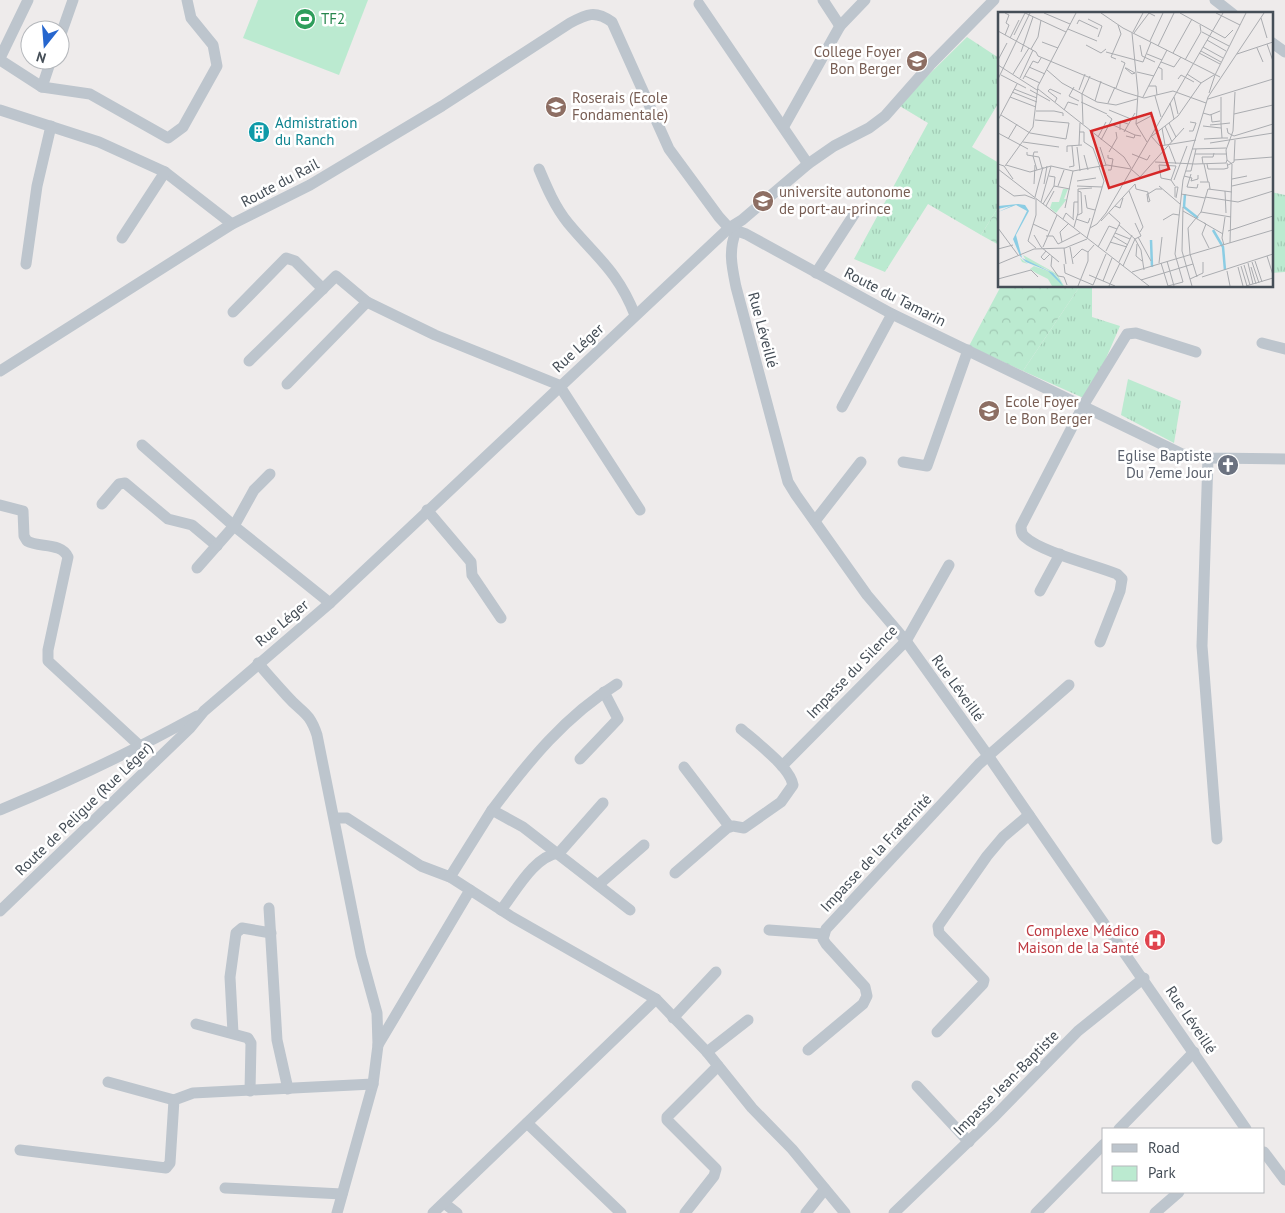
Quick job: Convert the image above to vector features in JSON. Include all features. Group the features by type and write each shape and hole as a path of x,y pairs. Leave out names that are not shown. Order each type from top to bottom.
{"street":[{"path":"28,0 0,59 42,87 90,94 168,138 182,127 217,66 213,45 191,18 187,0"},
{"path":"66,20 74,0"},
{"path":"823,0 840,26"},
{"path":"784,126 840,26 865,0"},
{"name":"Rue Léger","path":"190,728 204,711 330,603 559,385 742,220 808,164 834,146 869,128 885,116 930,65 994,0"},
{"path":"1215,0 1230,12"},
{"path":"699,4 784,126 808,164"},
{"name":"Route du Rail","path":"0,371 232,224 310,186 442,106 570,23 586,15 602,15"},
{"name":"Route du Tamarin","path":"602,15 612,22 669,149 718,217 733,230 746,234 892,314 1083,406 1135,434 1182,454 1208,458 1285,459"},
{"path":"1272,43 1285,52"},
{"path":"42,87 48,70"},
{"path":"0,110 99,142 164,172 232,224"},
{"path":"26,264 37,186 51,126"},
{"path":"539,169 550,196 568,222 618,279 635,315"},
{"path":"122,238 164,172"},
{"path":"816,273 856,213"},
{"name":"Rue Léveillé","path":"733,230 730,260 788,482 866,595 906,641 989,757 1144,978 1245,1128"},
{"path":"233,312 286,258 295,262 323,289"},
{"path":"250,361 336,276 367,302 435,335 559,385 640,510"},
{"path":"287,384 367,302"},
{"path":"842,408 892,314"},
{"path":"1100,642 1120,591 1122,579 1117,574 1060,554 1025,538 1021,532 1021,526 1083,406 1127,334 1136,333 1196,352"},
{"path":"1262,343 1285,349"},
{"path":"903,462 928,466 968,350"},
{"path":"142,445 234,526 330,603"},
{"path":"1208,458 1202,646 1217,839"},
{"path":"814,522 861,462"},
{"path":"198,568 234,526 254,490 270,474"},
{"path":"102,504 119,484 125,483 168,518 192,525 217,546"},
{"path":"0,505 23,511 24,536 27,541 56,548 67,553 68,557 48,650 48,661 140,747"},
{"path":"427,510 471,562 472,575 501,618"},
{"path":"1040,591 1060,554"},
{"name":"Impasse du Silence","path":"782,766 906,641 949,565"},
{"path":"258,663 285,695 312,719 318,735 361,955 377,1013 378,1045 373,1084 337,1213"},
{"path":"450,877 492,810 563,724 617,684"},
{"name":"Impasse de la Fraternité","path":"808,1050 863,1004 867,996 864,987 823,940 824,934 979,764 1069,685"},
{"path":"580,758 617,722 618,716 604,692"},
{"path":"0,810 61,785 140,747 204,711"},
{"name":"Route de Peligue (Rue Léger)","path":"0,911 190,728"},
{"path":"684,767 729,826 744,828 781,802 790,792 793,785 792,779 782,766 742,729"},
{"path":"501,910 543,859 551,854 559,853 603,803"},
{"path":"492,810 523,827 559,853 630,910"},
{"path":"937,1032 983,984 984,980 939,933 938,926 987,856 1003,837 1029,815"},
{"path":"335,818 347,818 421,866 450,877 501,910 656,999 707,1052 752,1108 792,1149 845,1213"},
{"path":"676,873 729,826"},
{"path":"598,885 644,845"},
{"path":"378,1045 470,890"},
{"path":"269,908 278,1040 288,1089"},
{"path":"233,1033 230,977 236,932 242,928 271,933"},
{"path":"769,930 824,934"},
{"path":"673,1018 716,972"},
{"name":"Impasse Jean-Baptiste","path":"894,1213 968,1142 1078,1031 1144,978"},
{"path":"432,1213 656,999"},
{"path":"707,1052 748,1020"},
{"path":"196,1024 244,1036 251,1042 250,1090"},
{"path":"1120,1128 1194,1052"},
{"path":"685,1213 714,1176 716,1169 667,1120 667,1117 718,1066"},
{"path":"108,1082 174,1100 193,1093 373,1084"},
{"path":"917,1086 968,1142"},
{"path":"20,1150 166,1168 170,1163 174,1100"},
{"path":"527,1123 621,1213"},
{"path":"1036,1213 1102,1146"},
{"path":"1265,1153 1285,1180"},
{"path":"225,1188 342,1194"},
{"path":"806,1213 825,1189"},
{"path":"1155,1213 1179,1193"},
{"path":"444,1202 456,1213"}],"green space":[{"name":"TF2","path":"258,0 368,0 339,75 243,38"},
{"path":"967,37 998,57 998,104 972,147 998,162 998,208 981,235 928,204 885,272 854,259 928,123 898,105"},
{"path":"1272,192 1285,195 1285,272 1272,273"},
{"path":"998,208 998,244 981,235"},
{"path":"1000,288 1079,288 1023,371 969,346"},
{"path":"1079,288 1092,288 1092,317 1120,326 1088,400 1023,371"},
{"path":"1128,379 1181,401 1174,443 1121,415"}],"place":[{"name":"TF2","path":"305,19"},
{"name":"College Foyer Bon Berger","path":"917,61"},
{"name":"Roserais (Ecole Fondamentale)","path":"556,107"},
{"name":"Admistration du Ranch","path":"259,132"},
{"name":"universite autonome de port-au-prince","path":"763,201"},
{"name":"Ecole Foyer le Bon Berger","path":"989,411"},
{"name":"Eglise Baptiste Du 7eme Jour","path":"1228,465"},
{"name":"Complexe Médico Maison de la Santé","path":"1155,940"}]}
